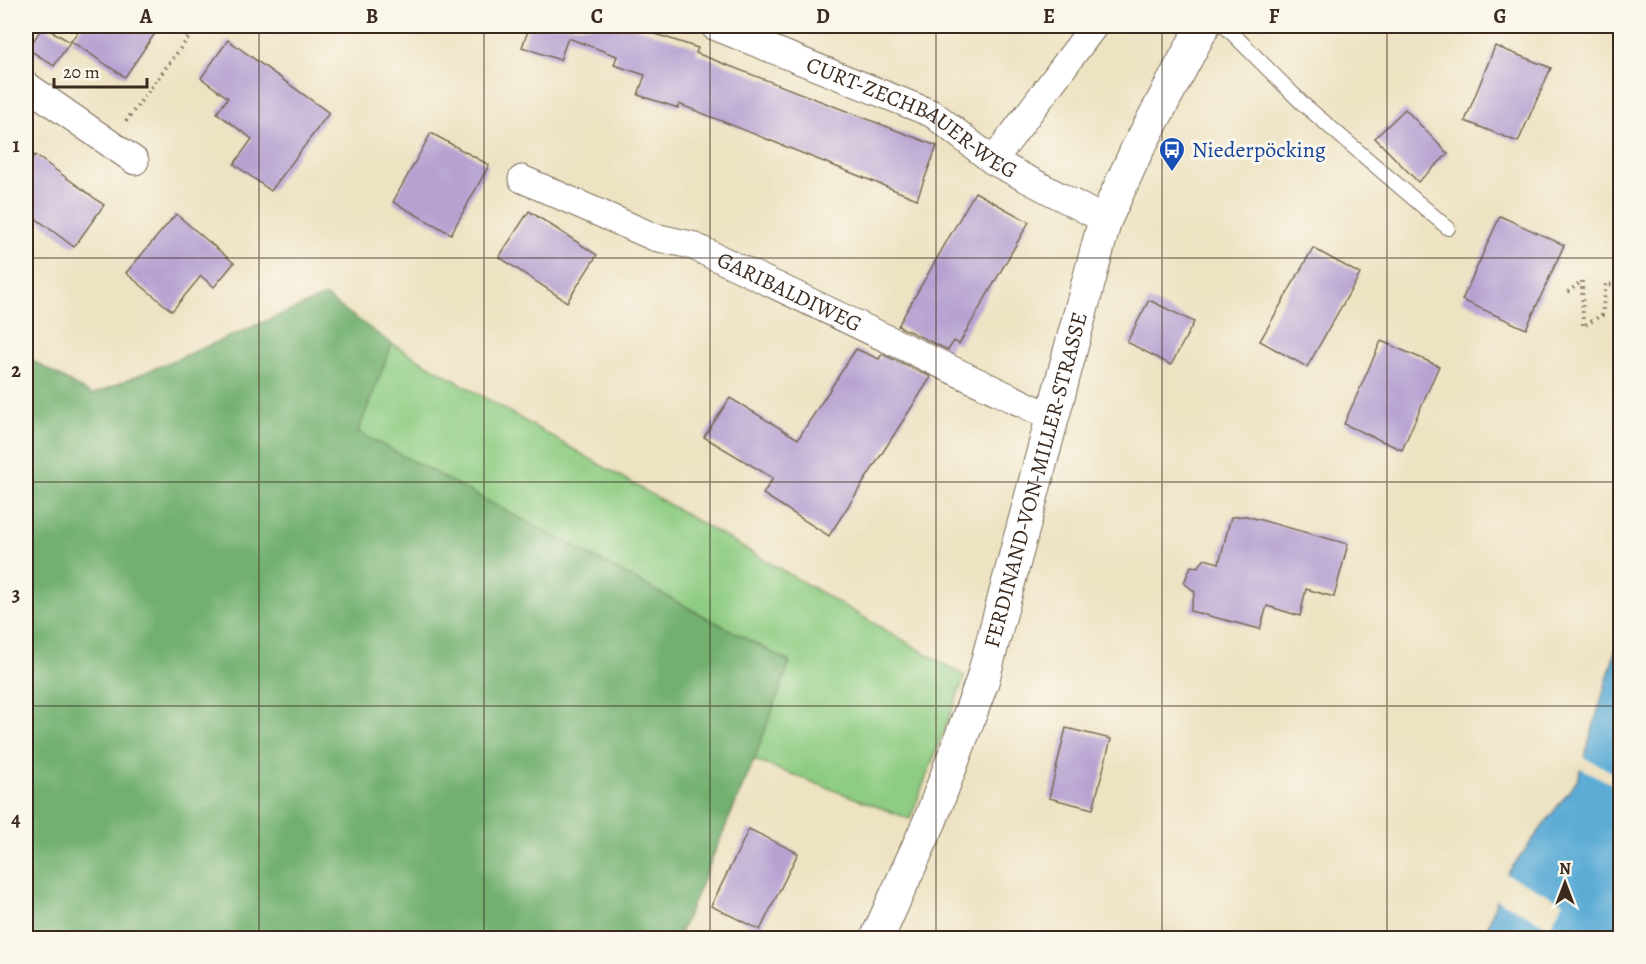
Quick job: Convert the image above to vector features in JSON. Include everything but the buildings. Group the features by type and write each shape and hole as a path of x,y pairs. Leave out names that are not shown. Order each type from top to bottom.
{"main road":[{"name":"FERDINAND-VON-MILLER-STRASSE","path":"877,939 930,821 982,682 1020,550 1051,417 1105,220 1136,152 1203,26"}],"street":[{"name":"CURT-ZECHBAUER-WEG","path":"714,26 933,114 993,161 1105,220"},
{"path":"993,161 1094,26"},
{"path":"26,85 135,161"},
{"name":"GARIBALDIWEG","path":"522,179 654,237 691,244 1051,417"}],"lane":[{"path":"1225,26 1302,103 1448,228"}],"path":[{"path":"110,143 197,26"},
{"path":"1568,292 1582,281 1583,326 1602,315 1606,284 1620,286"}],"green space":[{"path":"325,296 392,344 358,432 790,662 754,760 678,938 26,938 26,357 92,395"},
{"path":"392,344 965,676 910,819 754,760 790,662 358,432"}],"water":[{"path":"1620,635 1620,938 1484,938 1504,878 1578,779"}],"pier":[{"path":"1581,756 1620,776 1620,788 1578,767"},
{"path":"1504,873 1563,902 1550,927 1494,898"}],"place":[{"name":"Niederpöcking","path":"1172,173"}]}
